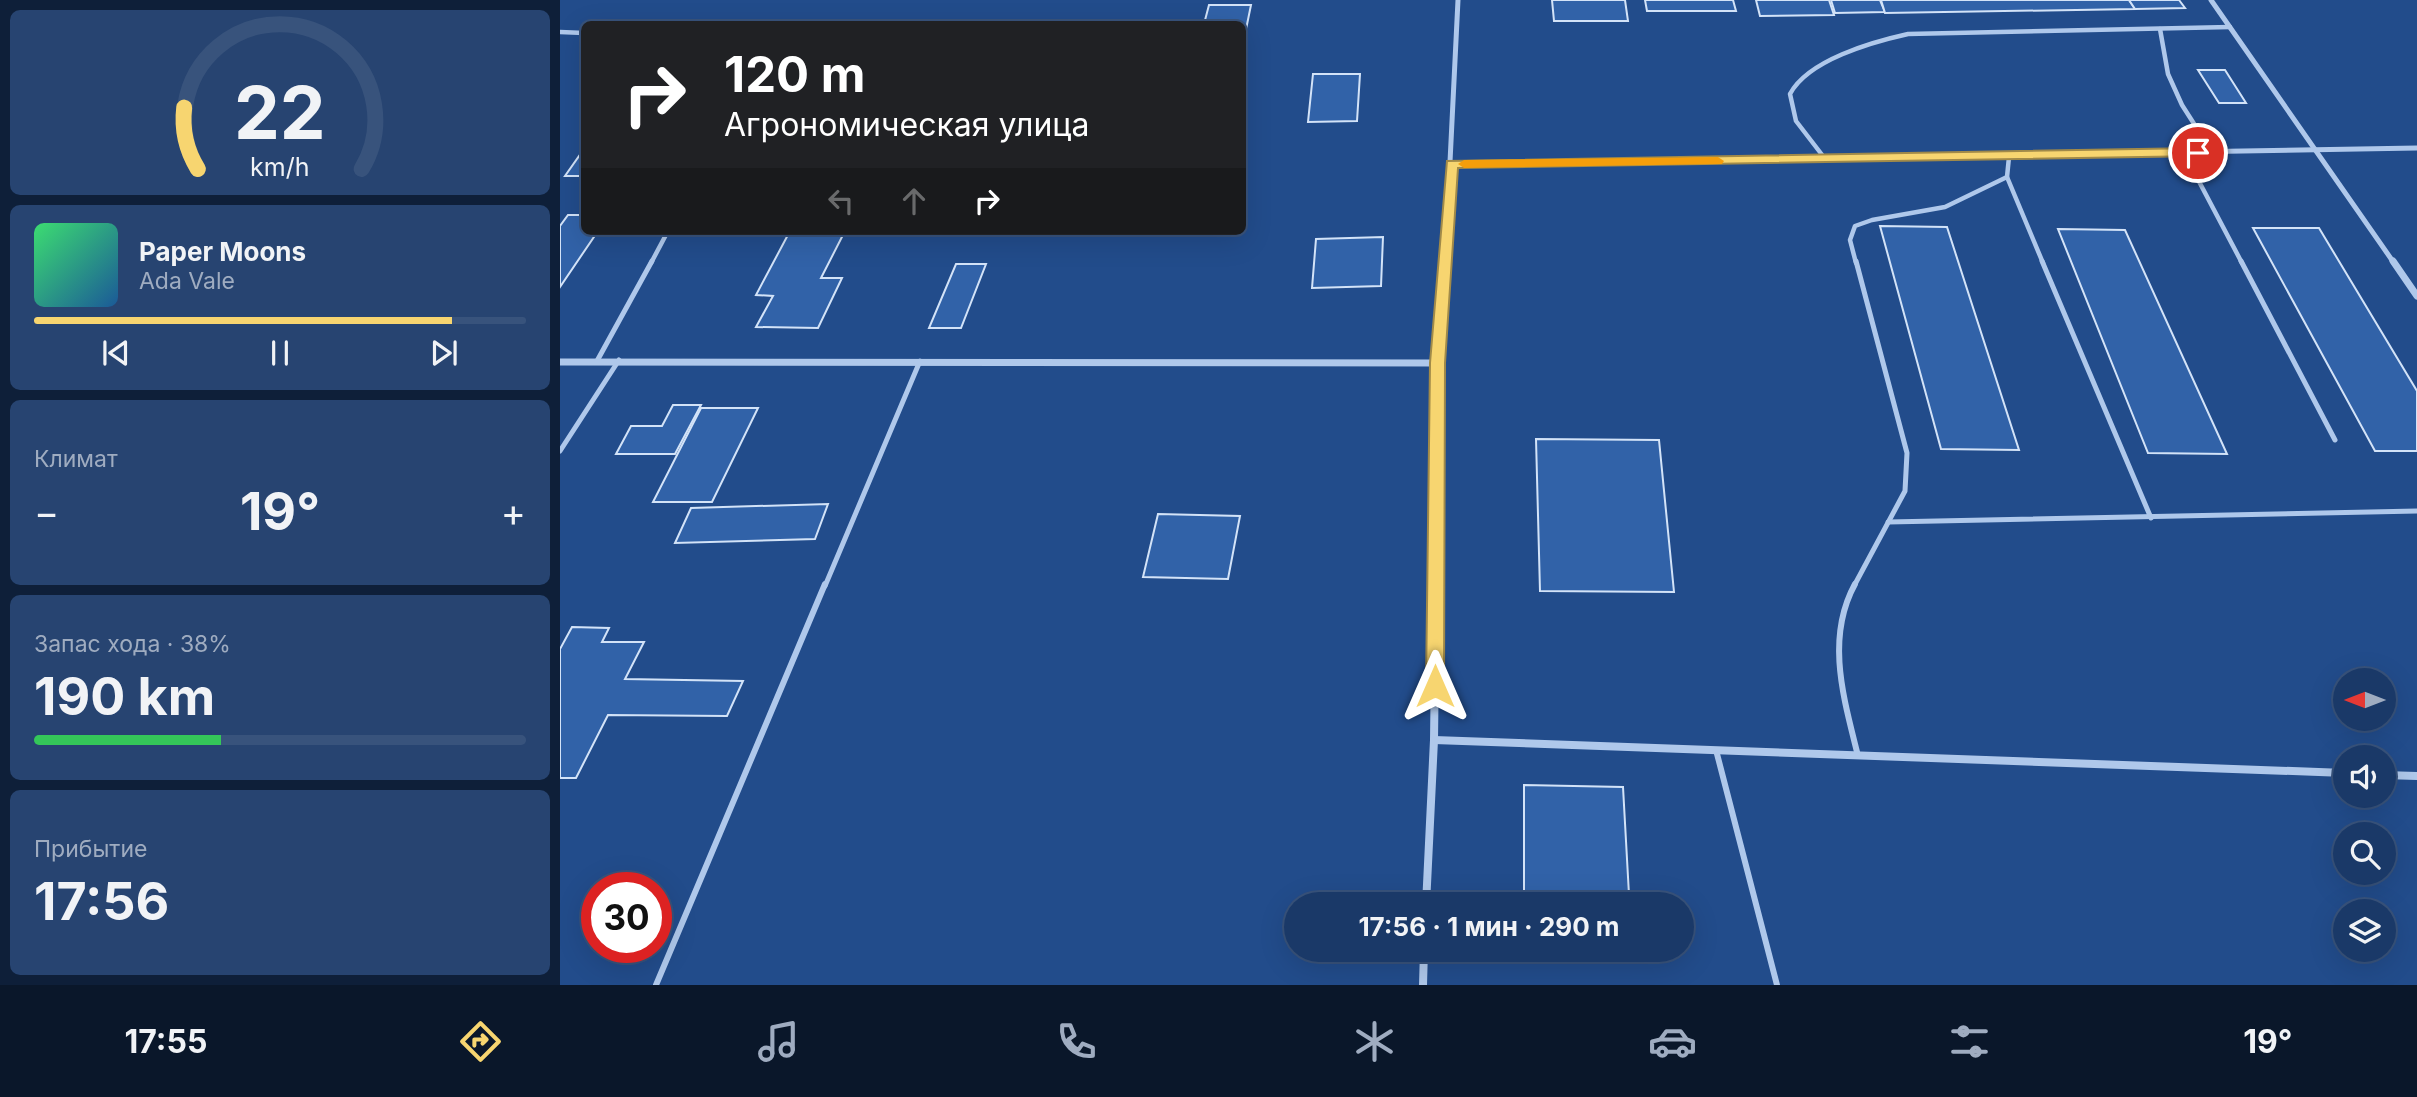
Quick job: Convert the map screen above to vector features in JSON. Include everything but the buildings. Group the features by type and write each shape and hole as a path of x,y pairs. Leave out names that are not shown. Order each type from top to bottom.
{"street":[{"path":"1427,892 1434,740 1438,363 1452,164 1458,0"},
{"path":"2211,0 2417,296"},
{"path":"1452,164 2009,157 2417,148"},
{"path":"560,362 1438,363"},
{"path":"1434,740 2333,773"},
{"path":"2396,775 2417,776"},
{"path":"1423,985 1424,962"}],"lane":[{"path":"1826,160 1806,136 1794,113 1790,94 1795,83 1807,74 1867,44 1908,34 2230,27"},
{"path":"2160,29 2168,74 2182,106 2212,152"},
{"path":"560,32 581,33"},
{"path":"2184,153 2335,440"},
{"path":"2009,157 2007,177 2151,517"},
{"path":"1858,755 1843,693 1838,649 1843,606 1905,491 1907,453 1850,240 1855,226 1872,220 1945,207 2007,177"},
{"path":"597,361 665,235"},
{"path":"560,451 619,360"},
{"path":"656,985 920,361"},
{"path":"1888,522 2417,511"},
{"path":"1716,750 1777,985"}],"slow traffic":[{"path":"1464,164 1718,161"}],"route":[{"path":"1435,686 1438,363 1452,164 2198,153"}]}
